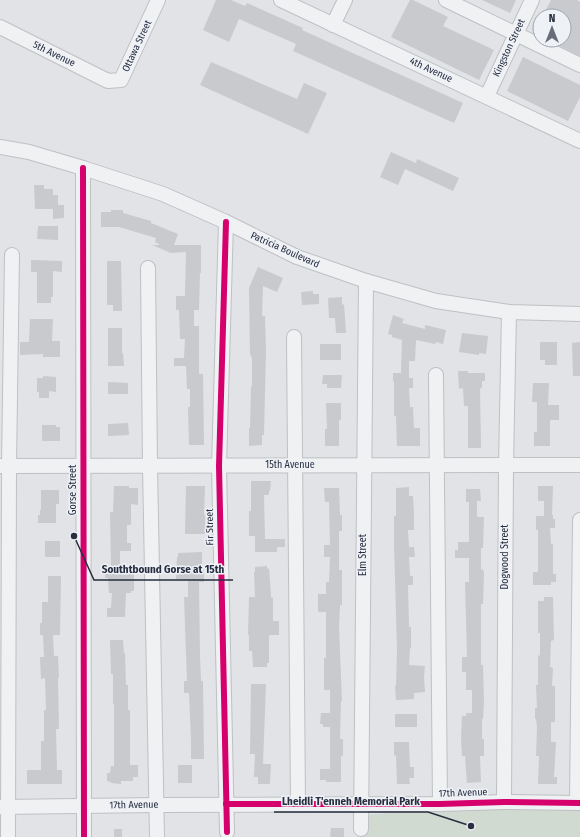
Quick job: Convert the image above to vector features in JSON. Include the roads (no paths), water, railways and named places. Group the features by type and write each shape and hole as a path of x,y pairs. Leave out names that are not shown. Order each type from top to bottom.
{"street":[{"name":"Ottawa Street","path":"108,81 121,80 158,0"},
{"name":"4th Avenue","path":"281,0 580,141"},
{"path":"333,25 346,0"},
{"path":"446,0 515,35 580,65"},
{"name":"Kingston Street","path":"487,96 532,0"},
{"name":"5th Avenue","path":"0,27 108,81"},
{"name":"Patricia Boulevard","path":"0,147 29,152 163,194 226,222 297,257 366,282 436,301 508,312 580,314"},
{"name":"Gorse Street","path":"83,168 84,837"},
{"name":"Fir Street","path":"226,222 219,466 227,832"},
{"path":"8,837 4,807 5,466 12,255"},
{"path":"148,268 157,837"},
{"name":"Elm Street","path":"361,829 366,282"},
{"name":"Dogwood Street","path":"504,802 508,312"},
{"path":"294,337 298,804"},
{"path":"436,375 440,804"},
{"name":"15th Avenue","path":"5,466 580,465"},
{"path":"578,803 580,520"},
{"name":"17th Avenue","path":"4,807 157,804 578,803"}],"place":[{"name":"Southtbound Gorse at 15th","path":"74,536"},
{"name":"Lheidli T'enneh Memorial Park","path":"471,826"}]}
